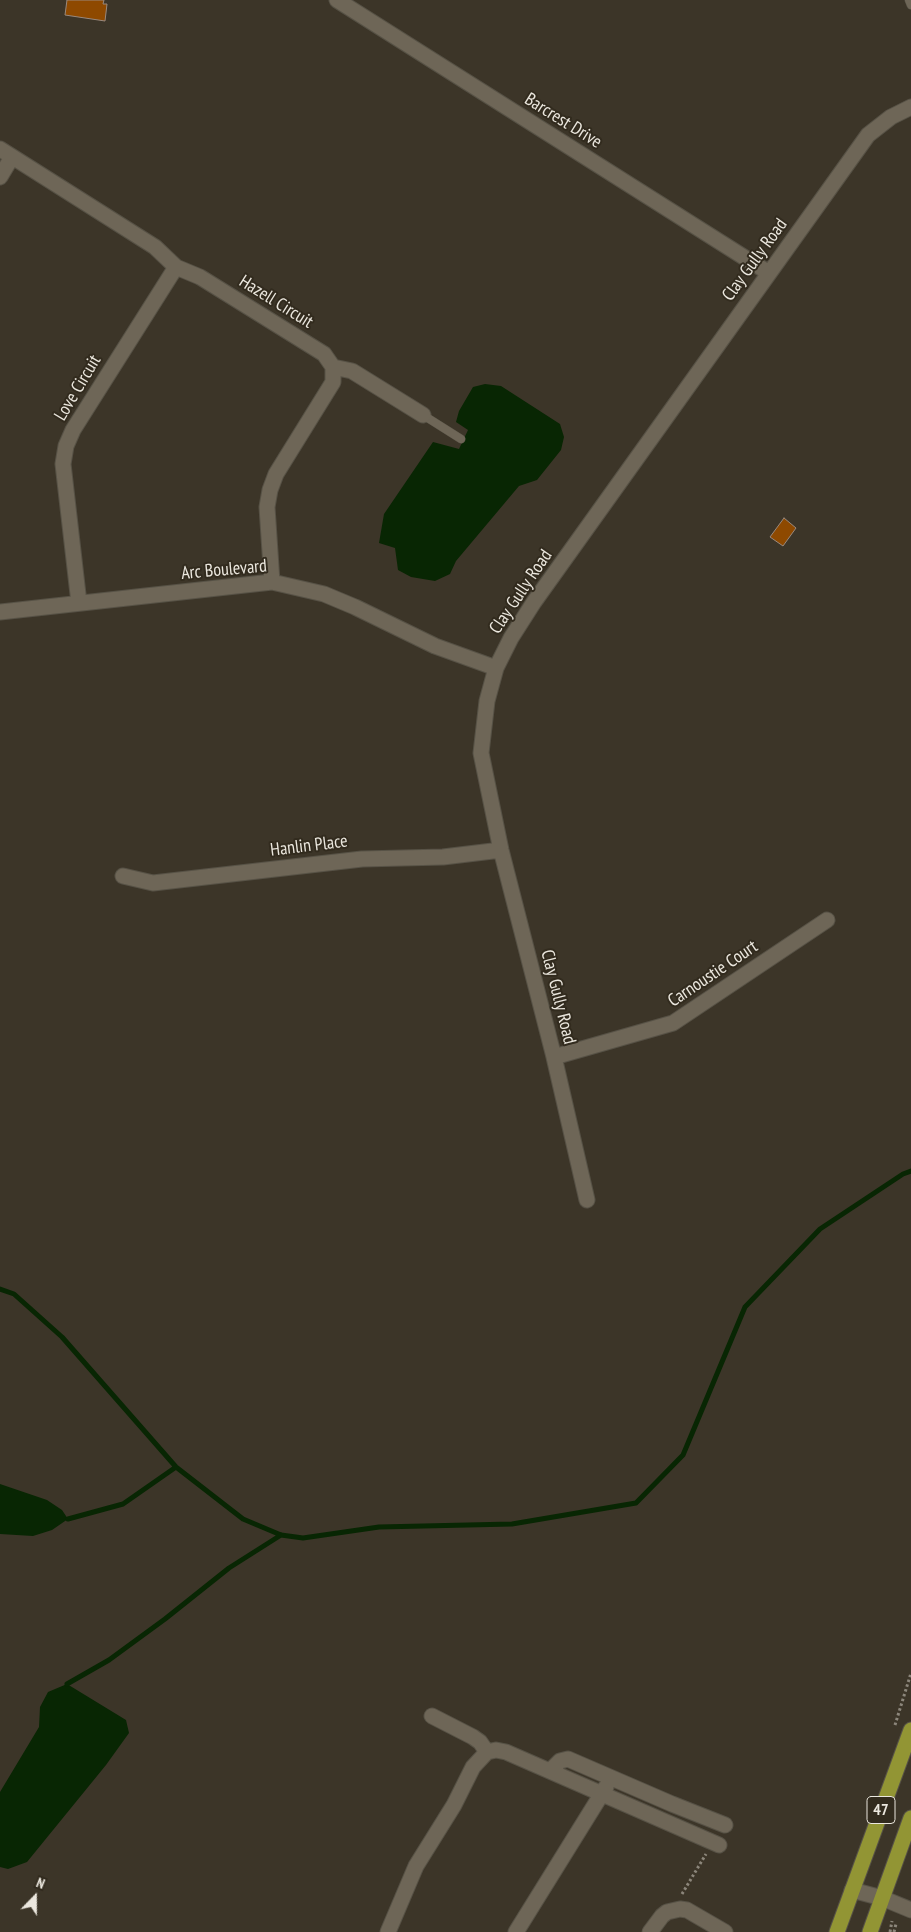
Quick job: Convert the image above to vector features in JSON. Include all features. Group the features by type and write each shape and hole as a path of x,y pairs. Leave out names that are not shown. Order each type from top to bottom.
{"highway":[{"name":"47","path":"837,1932 911,1730"},
{"name":"47","path":"870,1932 911,1818"}],"street":[{"name":"Barcrest Drive","path":"337,0 769,273"},
{"name":"Clay Gully Road","path":"587,1200 554,1057 501,850 481,753 487,701 496,668 511,638 534,602 868,134 891,117 911,107"},
{"path":"0,177 6,153"},
{"name":"Hazell Circuit","path":"6,153 154,247 176,267 200,277 324,354 333,367"},
{"name":"Love Circuit","path":"79,603 63,464 66,446 73,430 176,267"},
{"path":"272,582 267,507 270,490 276,474 333,382 333,367 352,371 423,415"},
{"name":"Arc Boulevard","path":"0,612 272,582 324,594 356,606 435,646 496,668"},
{"name":"Hanlin Place","path":"123,876 153,883 362,859 443,857 501,850"},
{"name":"Carnoustie Court","path":"554,1057 673,1023 827,920"},
{"path":"432,1716 473,1737 480,1742 487,1752"},
{"path":"388,1932 416,1866 454,1805 473,1767 487,1752 496,1750 506,1752 716,1844"},
{"path":"550,1771 560,1761 568,1758 611,1778 725,1825"},
{"path":"516,1932 611,1778"},
{"path":"852,1890 882,1898 911,1910"},
{"path":"650,1932 667,1912 680,1909 687,1910 725,1932"}],"lane":[{"path":"909,0 911,5"},
{"path":"423,415 461,439"}],"path":[{"path":"680,1909 681,1895 716,1844"},
{"path":"894,1932 896,1924"}],"shaded area":[{"path":"485,384 501,386 560,424 564,437 561,450 537,480 519,486 456,561 450,574 435,581 411,577 398,570 395,548 379,543 384,514 433,442 459,449 468,430 456,422 459,411 473,387"},
{"path":"0,1484 47,1500 62,1510 68,1519 52,1530 33,1536 0,1534"},
{"path":"67,1684 126,1720 129,1733 106,1765 27,1862 8,1869 0,1867 0,1792 39,1727 40,1707 48,1692"}],"building":[{"path":"67,0 104,0 103,4 107,4 105,21 65,15"},
{"path":"784,518 796,528 783,546 770,537"}],"waterway":[{"path":"0,1289 14,1294 62,1337 176,1467 243,1519 281,1535 303,1538 379,1527 512,1524 636,1503 683,1455 745,1307 820,1229 903,1174 911,1171"},
{"path":"68,1519 123,1504 176,1467"},
{"path":"67,1684 109,1660 165,1619 229,1568 281,1535"}]}
